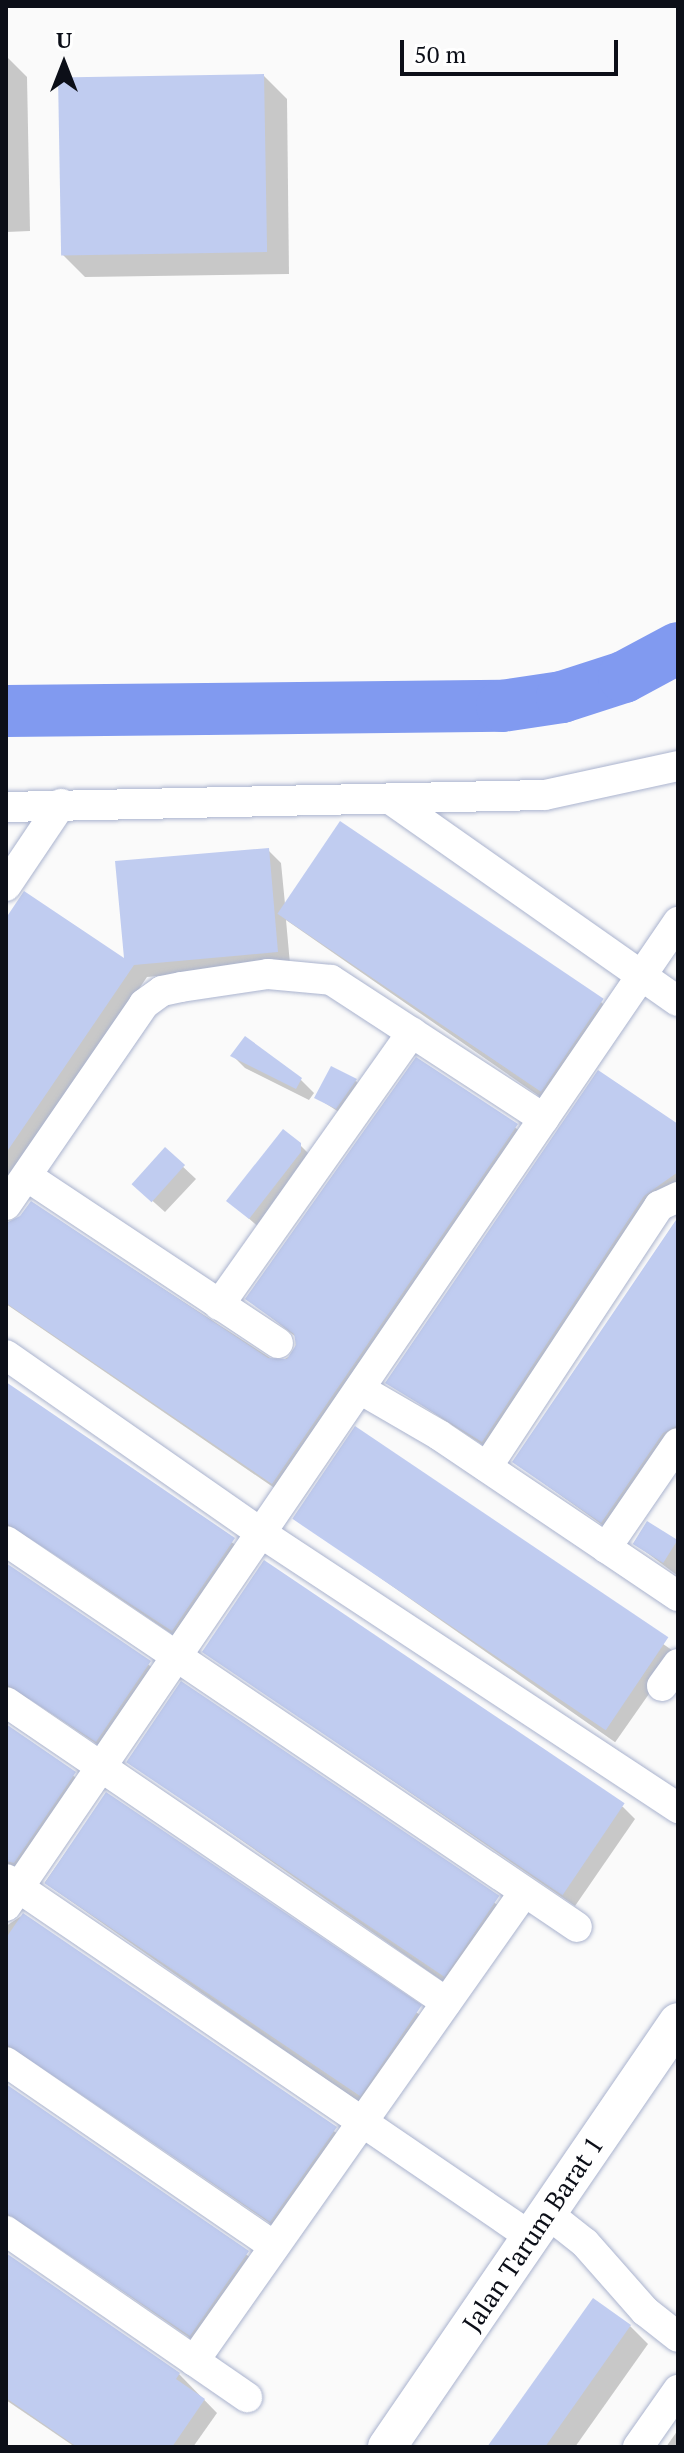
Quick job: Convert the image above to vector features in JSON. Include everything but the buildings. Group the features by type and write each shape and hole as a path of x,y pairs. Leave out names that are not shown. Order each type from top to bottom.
{"street":[{"path":"6,807 393,801 545,795 678,766"},
{"path":"393,801 678,1001"},
{"path":"6,886 61,804"},
{"path":"678,922 102,1766 10,1891 362,2121 539,2225 585,2243 645,2311 678,2337"},
{"path":"6,1205 144,1004 162,991 268,974 309,974 331,980 544,1119"},
{"path":"219,1305 412,1032"},
{"path":"28,1177 278,1343"},
{"path":"487,1467 659,1206 678,1197"},
{"path":"6,1355 261,1533 678,1808"},
{"path":"360,1389 487,1467 678,1596"},
{"path":"606,1548 678,1443"},
{"path":"6,1541 523,1894 577,1927"},
{"path":"6,1702 446,2002"},
{"path":"194,2361 272,2245 523,1894"},
{"name":"Jalan Tarum Barat 1","path":"387,2447 678,2022"},
{"path":"6,2062 272,2245"},
{"path":"6,2231 247,2397"},
{"path":"638,2447 678,2390"}],"waterway":[{"path":"6,711 502,706 562,697 624,677 678,648"}]}
